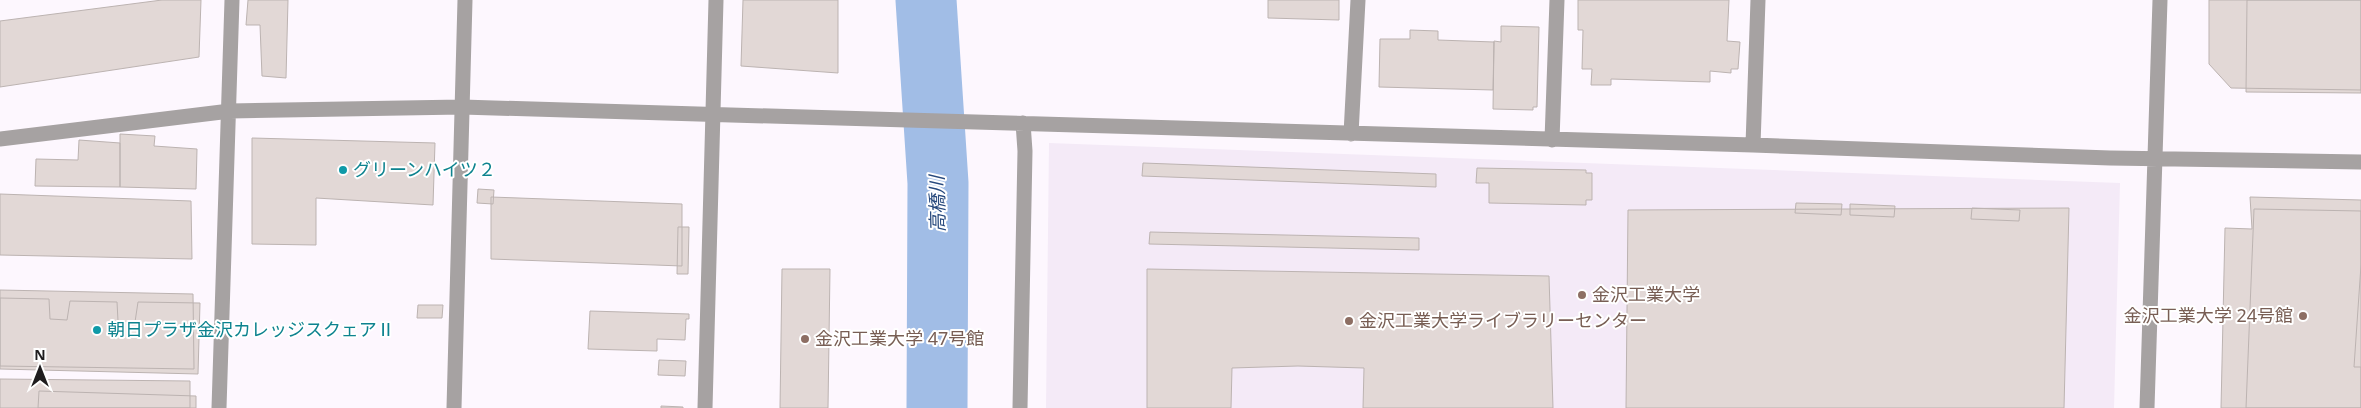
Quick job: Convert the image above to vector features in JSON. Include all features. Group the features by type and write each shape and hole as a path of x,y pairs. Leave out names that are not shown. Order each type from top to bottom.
{"street":[{"path":"219,408 230,111 232,0"},
{"path":"454,408 465,0"},
{"path":"705,408 716,0"},
{"path":"1351,134 1358,0"},
{"path":"1552,140 1557,0"},
{"path":"1753,145 1758,0"},
{"path":"2147,408 2160,0"},
{"path":"0,139 230,111 462,107 1753,145 2156,159 2361,162"},
{"path":"1020,408 1026,151 1023,123"}],"shaded area":[{"name":"金沢工業大学","path":"1049,143 2120,183 2114,408 1046,408"}],"building":[{"path":"162,0 201,0 199,57 0,87 0,21"},
{"path":"248,0 288,0 286,78 262,76 260,25 246,25"},
{"path":"743,0 838,0 838,73 741,66"},
{"path":"1268,0 1339,0 1339,20 1268,18"},
{"path":"1578,0 1729,0 1727,41 1740,42 1738,69 1731,69 1731,73 1710,71 1710,82 1611,79 1611,85 1591,85 1592,69 1582,69 1583,30 1578,30"},
{"path":"2209,0 2361,0 2361,90 2231,88 2209,64"},
{"path":"2247,0 2361,0 2361,93 2246,92"},
{"path":"1501,26 1539,27 1537,107 1533,107 1533,110 1493,109 1494,41 1501,42"},
{"path":"1410,30 1438,31 1438,40 1494,42 1493,90 1379,87 1380,39 1410,39"},
{"path":"120,134 155,136 154,146 197,149 196,189 120,187"},
{"name":"グリーンハイツ２","path":"252,138 435,143 433,205 316,198 316,245 252,244"},
{"path":"79,140 120,143 120,187 35,186 36,159 78,160"},
{"path":"1143,163 1436,174 1436,187 1142,176"},
{"path":"1477,168 1586,170 1586,173 1592,173 1592,200 1586,200 1586,205 1489,203 1489,183 1476,183"},
{"path":"478,189 494,190 493,204 477,203"},
{"path":"0,194 191,201 192,259 0,255"},
{"path":"491,197 682,204 682,266 491,259"},
{"name":"金沢工業大学 24号館","path":"2250,197 2361,200 2361,408 2221,408 2225,228 2252,229"},
{"path":"1796,203 1842,204 1841,215 1795,213"},
{"path":"1850,204 1895,206 1894,217 1850,215"},
{"path":"1972,208 2020,210 2019,221 1971,219"},
{"path":"2069,208 2064,408 1626,408 1628,210"},
{"name":"金沢工業大学 24号館","path":"2254,209 2361,211 2361,265 2354,367 2361,367 2361,408 2246,408"},
{"path":"678,227 689,227 688,274 677,274"},
{"path":"1150,232 1419,238 1419,250 1149,244"},
{"name":"金沢工業大学 47号館","path":"782,269 830,269 828,408 780,408"},
{"name":"金沢工業大学ライブラリーセンター","path":"1147,269 1549,276 1553,408 1363,408 1364,368 1298,366 1232,368 1231,408 1147,408"},
{"name":"朝日プラザ金沢カレッジスクェアⅡ","path":"0,290 193,294 194,369 0,366"},
{"name":"朝日プラザ金沢カレッジスクェアⅡ","path":"0,298 49,299 50,319 67,320 70,301 117,302 118,321 135,322 138,302 200,303 198,374 0,369"},
{"path":"418,305 443,305 442,318 417,318"},
{"path":"590,311 689,314 689,319 686,319 685,340 657,339 657,351 588,349"},
{"path":"659,360 686,361 685,376 658,375"},
{"path":"0,379 190,381 190,408 0,408"},
{"path":"39,391 196,396 196,408 38,408"},
{"path":"661,406 683,407 683,408 661,408"}],"waterway":[{"name":"高橋川","path":"926,0 938,183 937,408"}],"place":[{"name":"グリーンハイツ２","path":"343,170"},
{"name":"金沢工業大学","path":"1582,295"},
{"name":"金沢工業大学 24号館","path":"2303,316"},
{"name":"金沢工業大学ライブラリーセンター","path":"1349,321"},
{"name":"朝日プラザ金沢カレッジスクェアⅡ","path":"97,330"},
{"name":"金沢工業大学 47号館","path":"805,339"}]}
